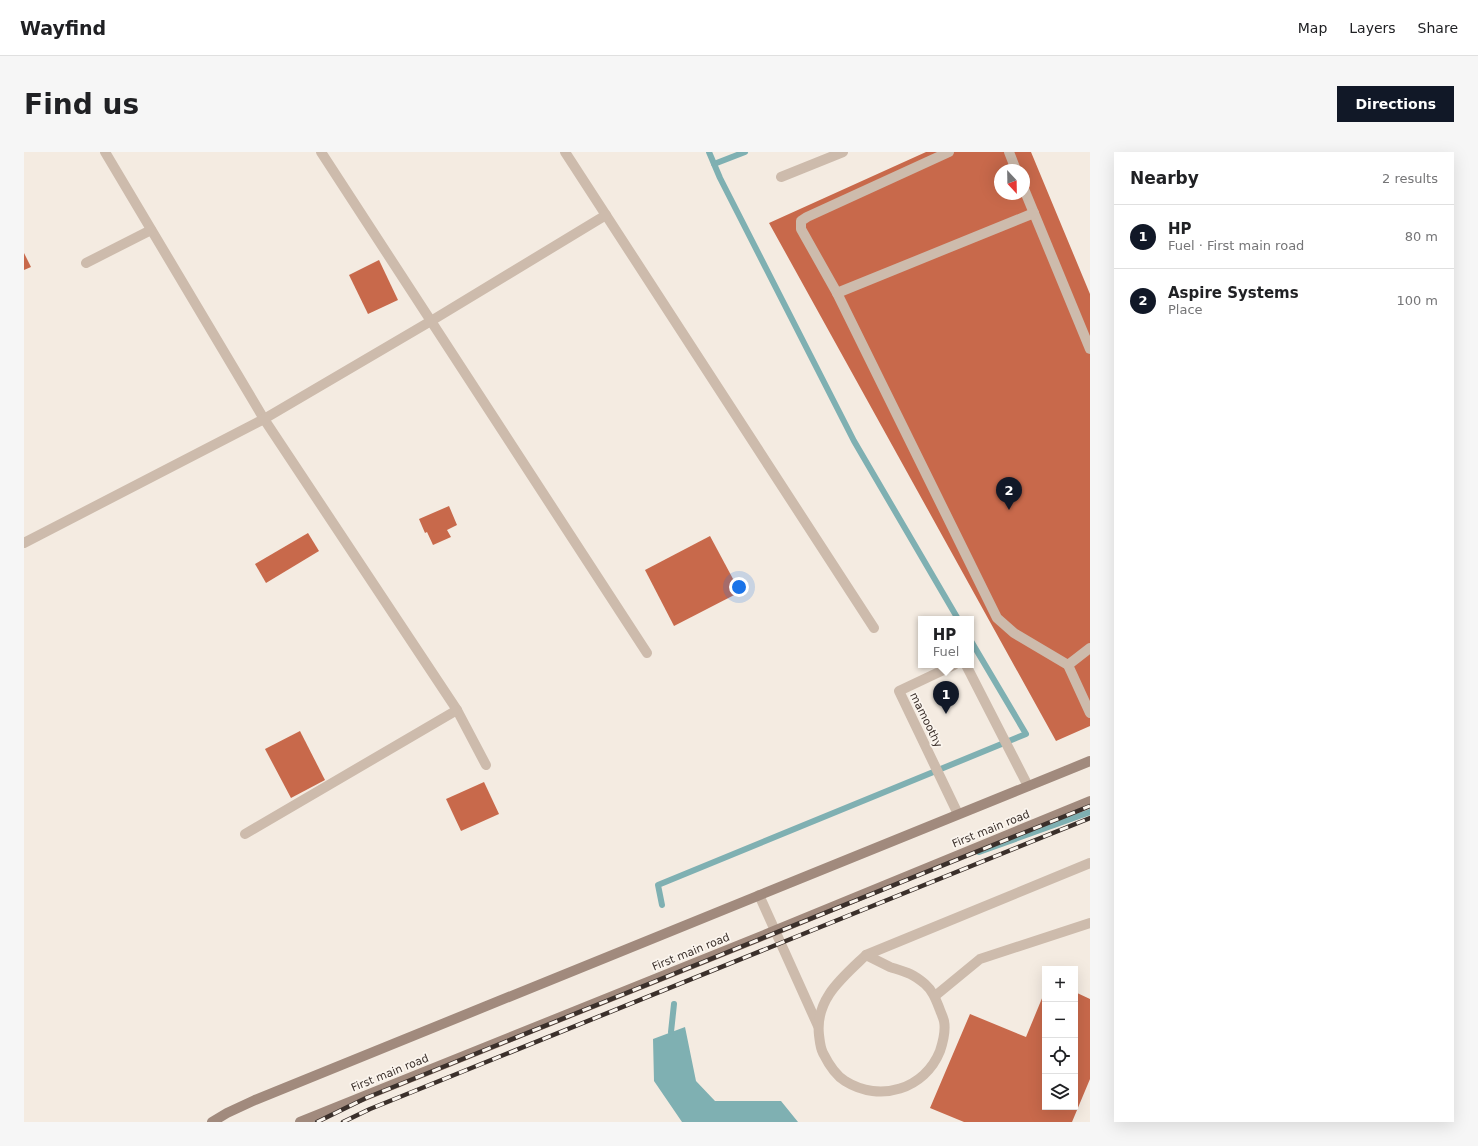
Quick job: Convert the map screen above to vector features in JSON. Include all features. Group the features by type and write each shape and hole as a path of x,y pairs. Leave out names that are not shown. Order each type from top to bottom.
{"street":[{"path":"105,152 264,418 457,710 486,765"},
{"path":"321,152 647,653"},
{"path":"565,152 874,628"},
{"path":"781,177 842,152"},
{"path":"949,152 807,217 801,222 801,229 837,293 997,618 1014,633 1068,665 1090,713"},
{"path":"1009,152 1014,164"},
{"path":"1029,200 1090,349"},
{"path":"837,293 1034,213"},
{"path":"24,542 264,418 431,321 606,215"},
{"path":"86,263 152,230"},
{"path":"1068,665 1090,648"},
{"name":"mamoothy","path":"948,668 899,691 958,814"},
{"path":"968,668 1028,786"},
{"path":"245,834 457,710"},
{"path":"212,1122 255,1100 1090,761"},
{"name":"First main road","path":"300,1122 774,931 1090,801"},
{"path":"866,956 910,973 927,985 935,996 944,1021 943,1042 936,1061 923,1077 904,1088 884,1092 863,1090 844,1081 829,1066 820,1047 818,1026 822,1005 834,987 866,956 1090,863"},
{"path":"759,895 818,1026"},
{"path":"935,996 980,959 1090,923"}],"water":[{"path":"685,1027 696,1081 715,1101 781,1101 798,1122 682,1122 654,1081 653,1039"}],"building":[{"path":"926,152 1031,152 1090,294 1090,726 1056,741 769,223"},
{"path":"24,253 31,267 24,270"},
{"path":"379,260 398,300 368,314 349,275"},
{"path":"449,506 457,525 447,530 451,537 433,545 427,532 425,533 419,519"},
{"path":"308,533 319,551 266,583 255,564"},
{"path":"710,536 740,592 674,626 645,570"},
{"path":"300,731 325,780 291,798 265,749"},
{"path":"484,782 499,814 461,831 446,799"},
{"path":"1078,993 1090,999 1090,1079 1078,1108"},
{"path":"1042,998 1042,1110 1077,1110 1072,1122 964,1122 930,1108 970,1014 1026,1037"}],"waterway":[{"path":"709,152 720,178 854,441 956,616"},
{"path":"714,164 745,152"},
{"path":"662,905 658,885 1026,734 974,646"},
{"path":"979,852 1090,812"},
{"path":"671,1032 674,1004"}],"railway":[{"path":"317,1122 366,1098 1090,806"},
{"path":"343,1122 370,1109 1090,818"}],"place":[{"name":"Aspire Systems","path":"1009,510"},
{"name":"HP","path":"946,714"}]}
